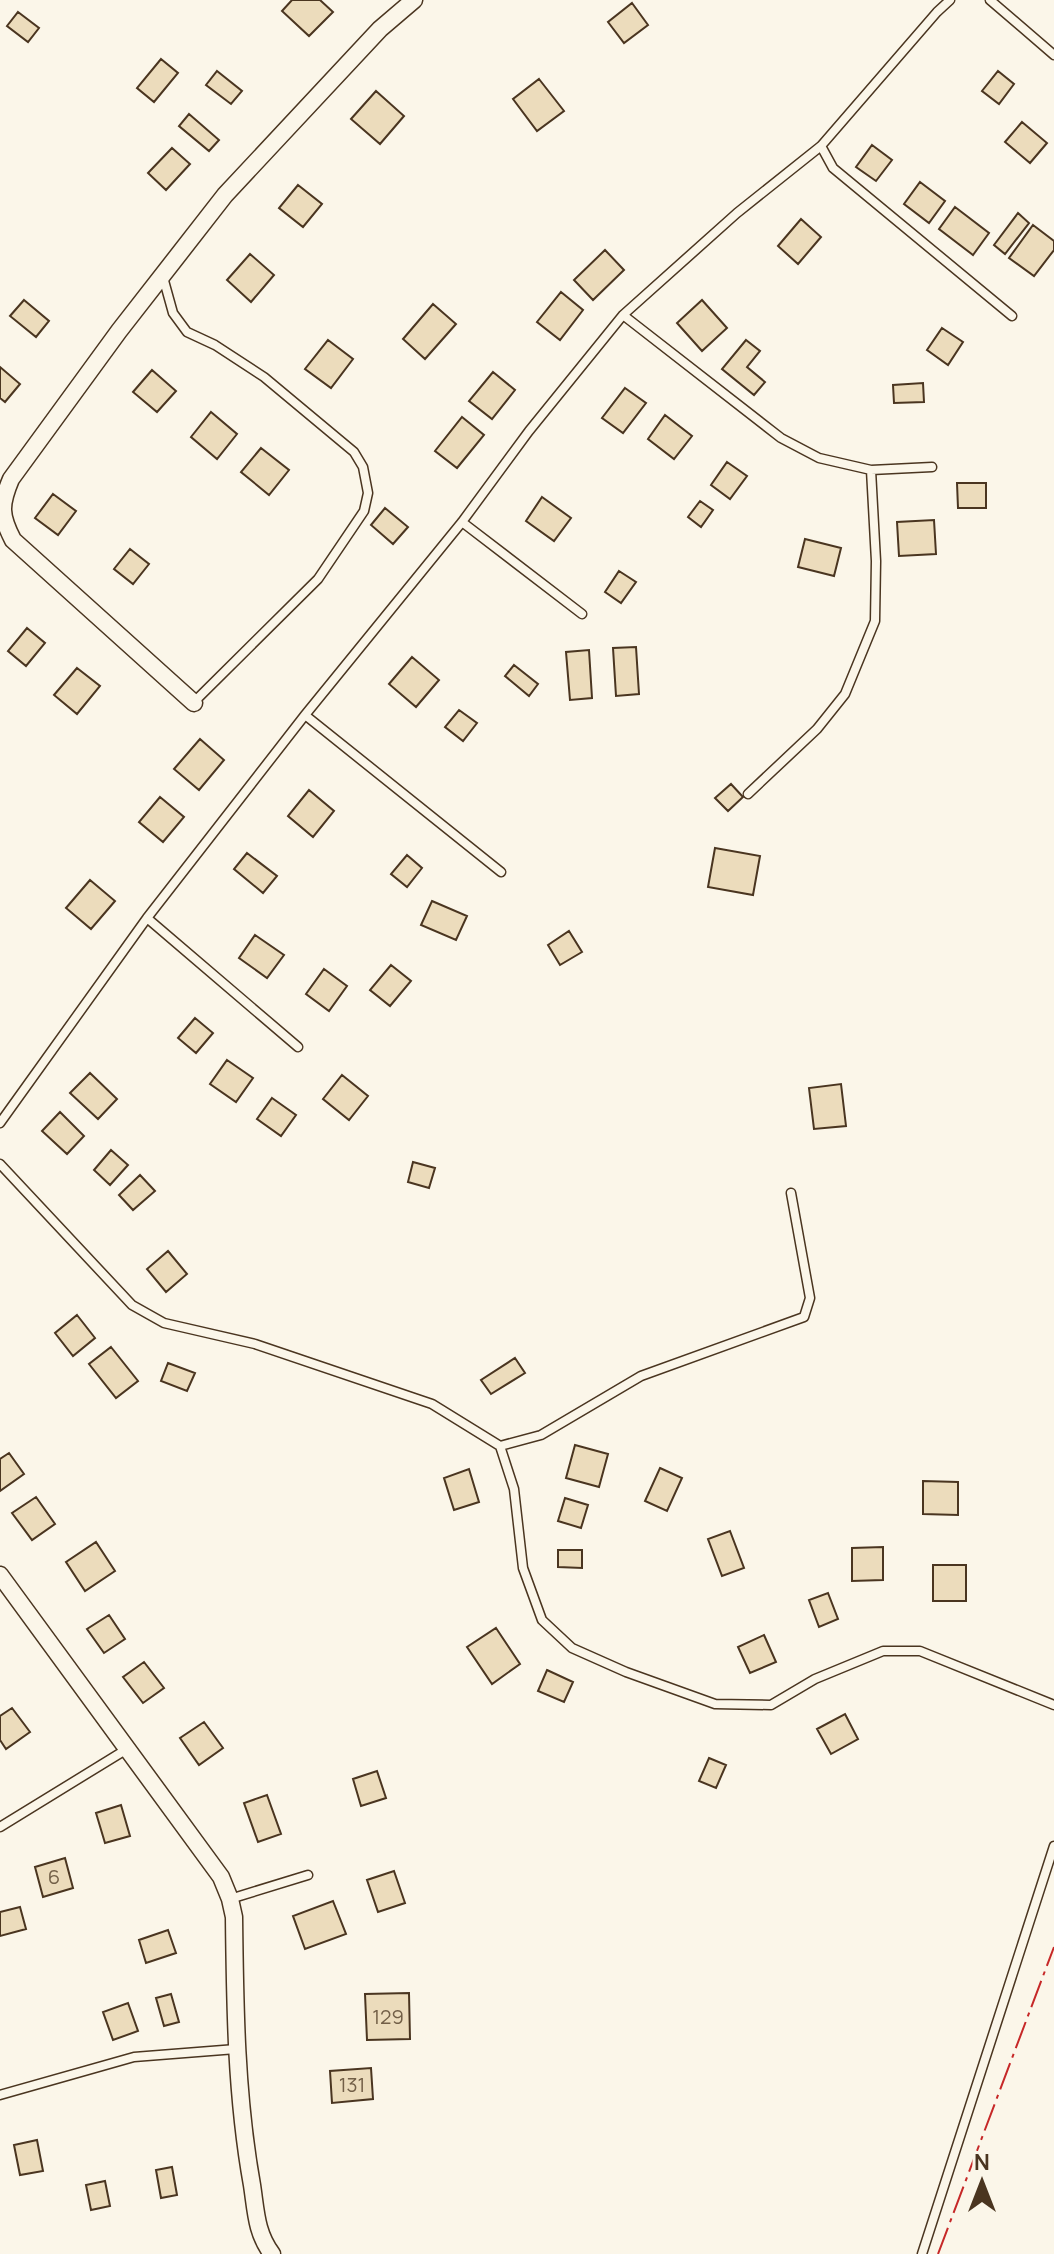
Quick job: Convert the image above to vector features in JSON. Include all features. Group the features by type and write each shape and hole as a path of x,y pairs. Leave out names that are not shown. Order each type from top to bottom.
{"street":[{"path":"194,703 13,540 2,522 2,499 11,479 163,274 235,184 380,29 414,0"},
{"path":"0,1575 221,1877 230,1899 234,1917 236,2049 245,2144 261,2240 272,2254"}],"lane":[{"path":"0,1123 147,918 623,315 737,213 821,146 950,0"},
{"path":"990,0 1054,55"},
{"path":"821,146 833,168 1012,316"},
{"path":"163,274 173,313 187,332 215,345 264,377 354,452 363,467 368,493 364,511 318,579 194,703"},
{"path":"623,315 781,438 819,458 871,470 932,467"},
{"path":"748,794 817,729 845,694 875,621 876,561 871,470"},
{"path":"462,522 582,614"},
{"path":"305,715 501,872"},
{"path":"147,918 298,1047"},
{"path":"0,1164 132,1305 164,1323 255,1344 432,1404 500,1446 514,1489 523,1568 542,1620 572,1648 626,1672 715,1704 771,1705 815,1679 883,1651 920,1651 1054,1705"},
{"path":"500,1446 541,1435 641,1376 804,1317 810,1298 791,1193"},
{"path":"0,1827 127,1749"},
{"path":"922,2254 1054,1846"},
{"path":"230,1899 308,1875"},
{"path":"0,2095 134,2057 236,2049"}],"building":[{"path":"292,0 320,0 333,12 309,36 282,11"},
{"path":"632,3 648,25 624,43 608,22"},
{"path":"18,12 39,28 28,42 7,26"},
{"path":"161,59 178,73 154,102 137,88"},
{"path":"217,71 242,91 231,104 206,85"},
{"path":"998,71 1014,84 999,104 982,91"},
{"path":"539,79 564,111 537,131 513,99"},
{"path":"376,91 404,116 380,144 351,119"},
{"path":"189,114 219,140 209,151 179,126"},
{"path":"1022,122 1047,143 1030,163 1005,142"},
{"path":"872,145 892,160 876,181 856,167"},
{"path":"172,148 190,164 166,190 148,173"},
{"path":"920,182 945,201 929,223 904,204"},
{"path":"298,185 322,204 303,227 279,208"},
{"path":"955,207 989,233 973,255 939,229"},
{"path":"1018,213 1029,223 1005,254 994,245"},
{"path":"801,219 821,237 798,264 778,246"},
{"path":"1033,225 1054,241 1054,250 1034,276 1009,258"},
{"path":"605,250 624,270 593,300 574,280"},
{"path":"250,254 274,275 251,302 227,280"},
{"path":"561,292 583,310 560,340 537,322"},
{"path":"24,300 49,321 36,337 10,316"},
{"path":"702,300 727,328 702,351 677,323"},
{"path":"433,304 456,324 425,359 403,339"},
{"path":"942,328 963,342 948,365 927,350"},
{"path":"328,340 353,359 331,388 305,369"},
{"path":"746,340 760,351 747,367 765,382 754,395 722,369"},
{"path":"0,367 20,384 5,402 0,398"},
{"path":"152,370 176,391 157,412 133,392"},
{"path":"493,372 515,390 492,419 469,401"},
{"path":"923,383 924,402 894,403 893,385"},
{"path":"625,388 646,403 623,433 602,418"},
{"path":"211,412 237,434 217,459 191,437"},
{"path":"665,415 692,436 674,459 648,439"},
{"path":"462,417 484,435 457,468 435,451"},
{"path":"261,448 289,470 269,495 241,472"},
{"path":"727,462 747,476 730,499 711,485"},
{"path":"957,483 986,483 986,508 958,508"},
{"path":"53,494 76,511 58,535 35,518"},
{"path":"542,497 571,518 554,541 526,521"},
{"path":"700,501 713,510 701,527 688,517"},
{"path":"385,508 408,527 393,544 371,525"},
{"path":"934,520 936,554 899,556 897,522"},
{"path":"805,539 841,548 834,576 798,567"},
{"path":"130,549 149,564 133,584 114,569"},
{"path":"619,571 636,582 621,603 605,592"},
{"path":"27,628 45,643 26,666 8,651"},
{"path":"636,647 639,694 616,696 613,648"},
{"path":"589,650 592,698 570,700 566,652"},
{"path":"412,657 439,680 416,707 389,684"},
{"path":"514,665 538,684 529,696 505,676"},
{"path":"77,668 100,686 77,714 54,695"},
{"path":"459,710 477,723 463,741 445,727"},
{"path":"200,739 224,760 199,790 174,769"},
{"path":"731,784 743,797 728,811 715,798"},
{"path":"309,790 334,811 313,837 288,816"},
{"path":"160,797 184,817 163,842 139,822"},
{"path":"715,848 760,856 753,895 708,887"},
{"path":"247,853 277,876 263,893 234,869"},
{"path":"407,855 422,868 407,887 391,874"},
{"path":"90,880 115,901 91,929 66,908"},
{"path":"432,901 467,916 456,940 421,925"},
{"path":"569,931 582,952 560,965 548,945"},
{"path":"255,935 284,955 267,978 239,958"},
{"path":"391,965 411,981 390,1006 370,990"},
{"path":"324,969 347,986 329,1011 306,994"},
{"path":"195,1018 213,1033 196,1053 178,1038"},
{"path":"227,1060 253,1078 236,1102 210,1084"},
{"path":"90,1073 117,1099 98,1119 70,1093"},
{"path":"342,1075 368,1096 349,1120 323,1099"},
{"path":"841,1084 846,1126 814,1129 809,1088"},
{"path":"272,1098 296,1115 281,1136 257,1119"},
{"path":"60,1112 84,1136 67,1154 42,1131"},
{"path":"111,1150 128,1165 110,1185 94,1170"},
{"path":"413,1162 435,1168 429,1188 408,1182"},
{"path":"140,1175 155,1191 133,1210 119,1195"},
{"path":"168,1251 187,1274 166,1292 147,1269"},
{"path":"77,1315 95,1338 73,1356 55,1333"},
{"path":"111,1347 138,1381 116,1398 89,1364"},
{"path":"515,1358 525,1373 491,1394 481,1380"},
{"path":"168,1363 195,1373 187,1391 161,1381"},
{"path":"575,1445 608,1454 599,1487 566,1478"},
{"path":"9,1453 24,1474 0,1491 0,1459"},
{"path":"660,1468 682,1478 667,1511 645,1501"},
{"path":"469,1469 479,1502 454,1510 444,1478"},
{"path":"923,1481 958,1482 958,1515 923,1514"},
{"path":"36,1497 55,1524 32,1540 12,1513"},
{"path":"565,1498 588,1505 581,1528 558,1521"},
{"path":"730,1531 744,1568 722,1576 708,1539"},
{"path":"96,1542 115,1571 85,1591 66,1562"},
{"path":"883,1547 883,1580 852,1581 852,1548"},
{"path":"558,1550 582,1550 582,1568 558,1567"},
{"path":"933,1565 966,1565 966,1601 933,1601"},
{"path":"828,1593 838,1619 819,1627 809,1600"},
{"path":"109,1615 125,1639 104,1653 87,1629"},
{"path":"496,1628 520,1664 492,1684 467,1647"},
{"path":"764,1635 776,1662 750,1673 738,1647"},
{"path":"144,1662 164,1688 143,1703 123,1677"},
{"path":"547,1670 573,1682 564,1702 538,1691"},
{"path":"12,1708 30,1732 6,1749 0,1740 0,1716"},
{"path":"845,1714 858,1739 831,1754 817,1729"},
{"path":"204,1722 223,1748 199,1765 180,1738"},
{"path":"709,1758 726,1765 716,1788 699,1781"},
{"path":"377,1771 386,1798 361,1806 353,1779"},
{"path":"267,1795 281,1834 258,1842 244,1803"},
{"path":"121,1805 130,1836 105,1843 96,1813"},
{"path":"65,1858 73,1888 43,1897 35,1867"},
{"path":"394,1871 405,1903 378,1912 367,1880"},
{"path":"333,1901 346,1934 305,1949 293,1916"},
{"path":"20,1907 26,1929 0,1936 0,1912"},
{"path":"168,1930 176,1953 146,1963 139,1940"},
{"path":"409,1993 410,2039 367,2040 365,1994"},
{"path":"171,1994 179,2022 164,2026 156,1998"},
{"path":"128,2003 138,2031 113,2040 103,2012"},
{"path":"371,2068 373,2099 332,2103 330,2071"},
{"path":"37,2140 43,2171 20,2175 14,2145"},
{"path":"172,2167 177,2195 161,2198 156,2170"},
{"path":"105,2181 110,2206 91,2210 86,2185"}],"power":[{"path":"938,2254 1054,1947"}]}
